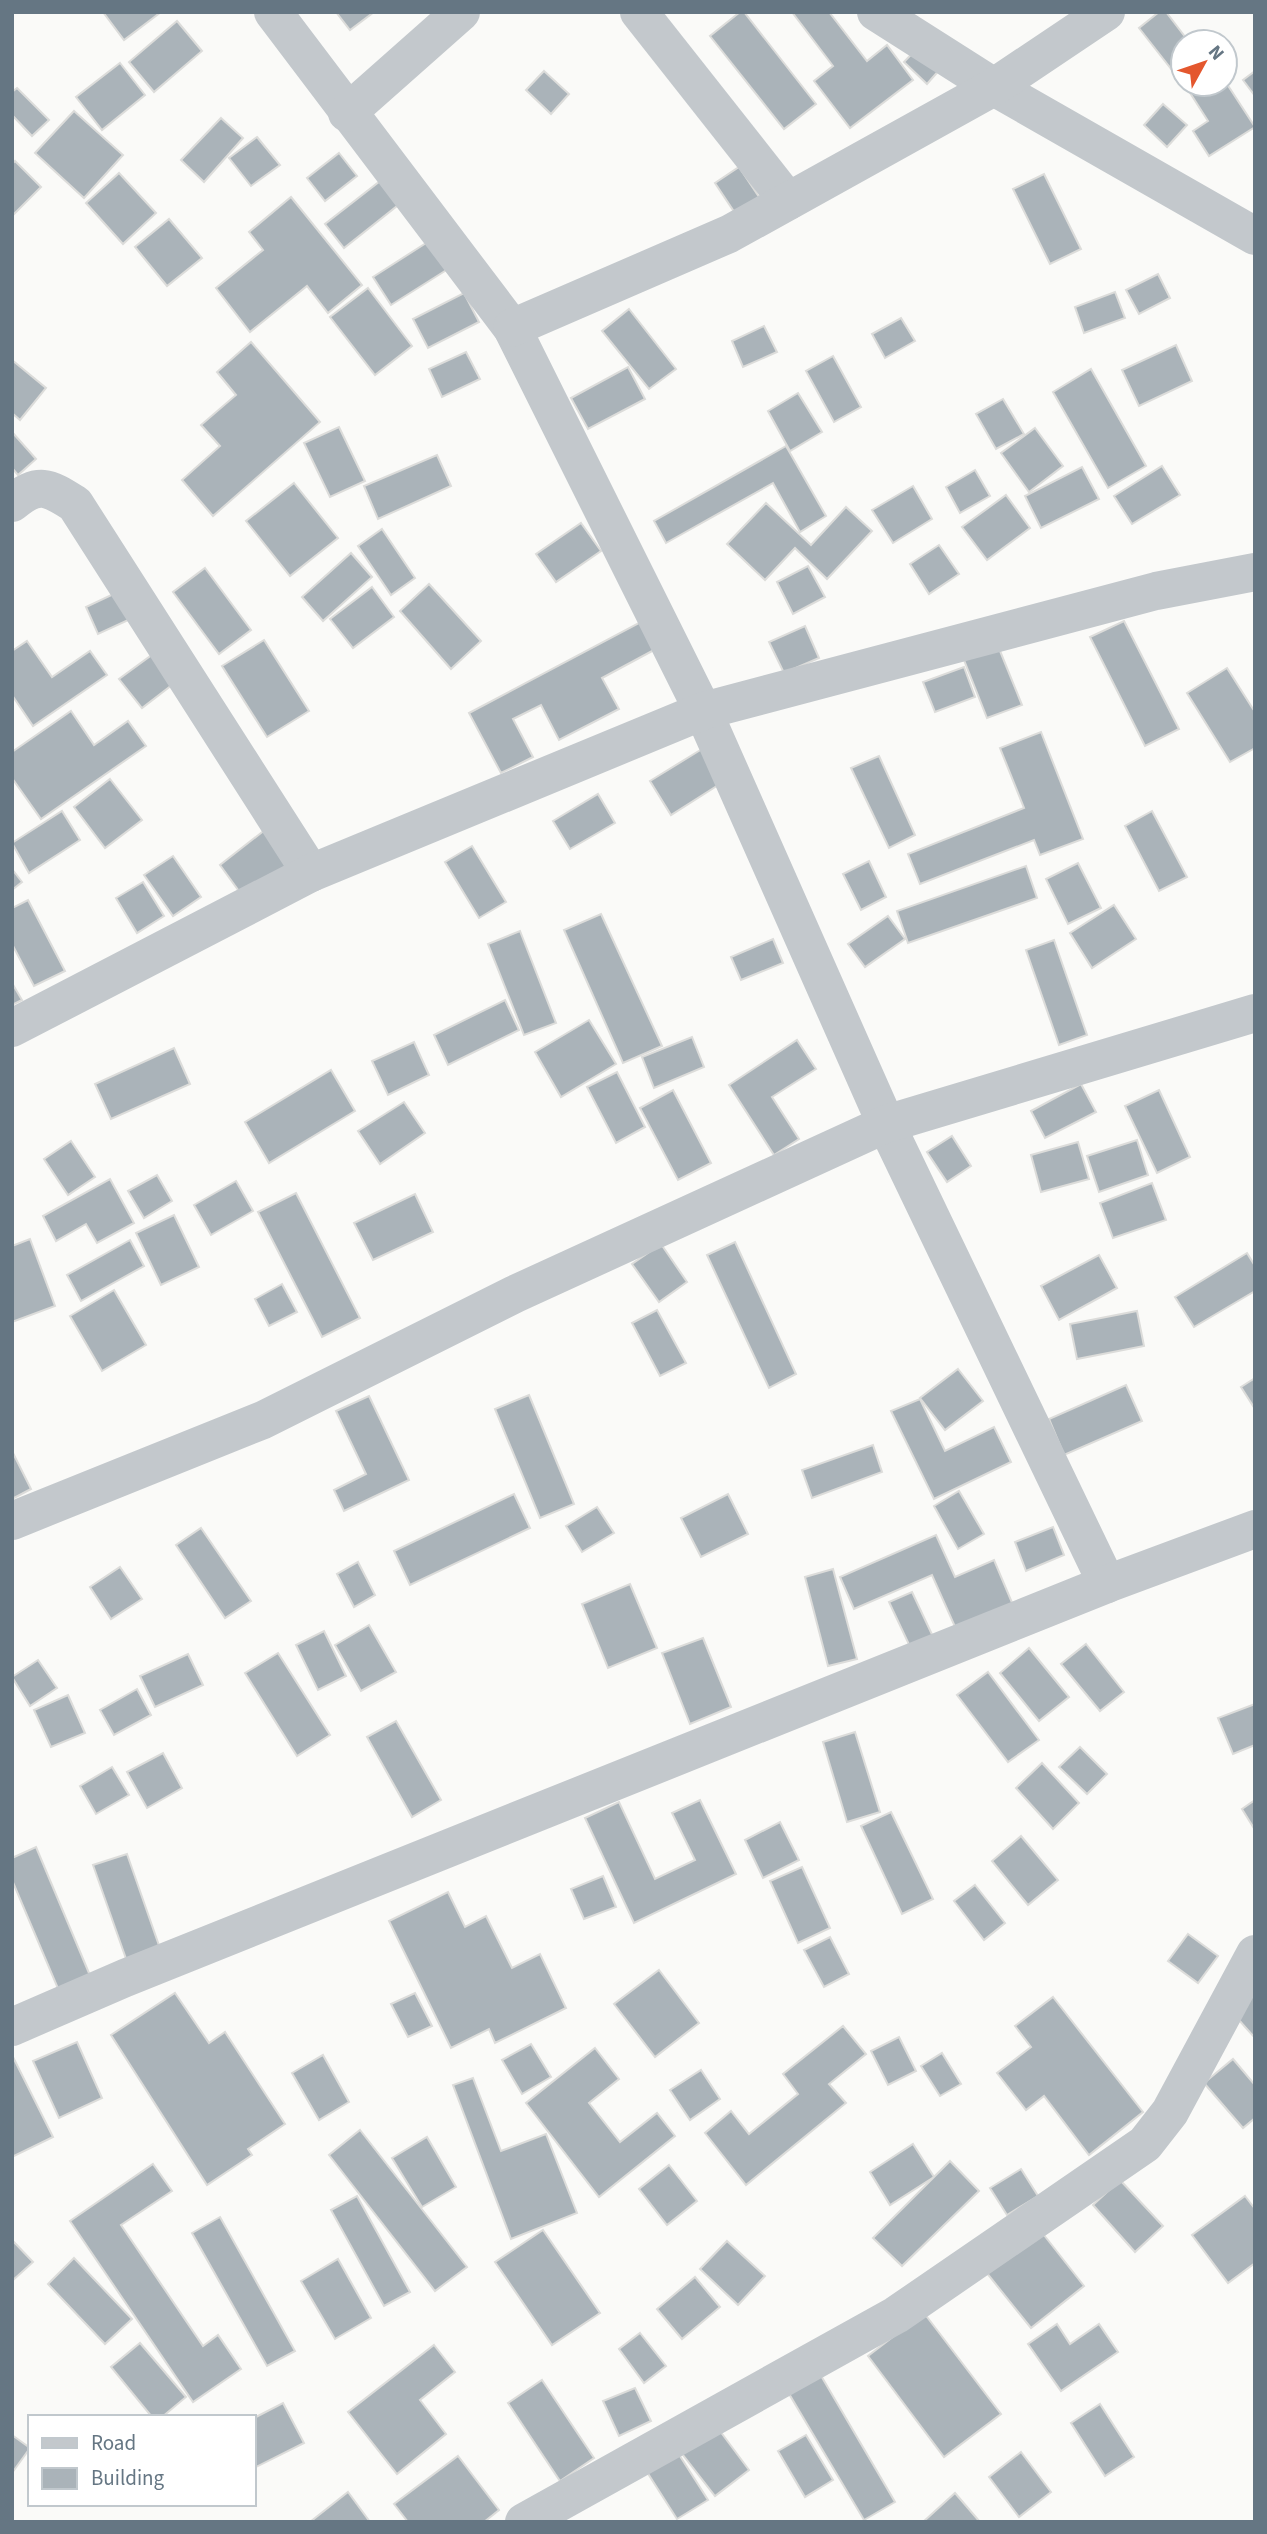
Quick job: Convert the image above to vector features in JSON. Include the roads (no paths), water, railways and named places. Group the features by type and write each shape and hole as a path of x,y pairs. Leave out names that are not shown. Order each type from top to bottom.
{"street":[{"path":"273,12 512,328 703,711 886,1124 1107,1584"},
{"path":"347,113 461,12"},
{"path":"639,12 788,201"},
{"path":"876,12 994,87 1255,236"},
{"path":"512,328 729,234 994,87 1106,12"},
{"path":"12,503 28,490 49,488 75,504 311,873"},
{"path":"12,1027 311,873 703,711 1156,591 1255,572"},
{"path":"12,1521 263,1420 514,1294 886,1124 1255,1013"},
{"path":"12,2027 125,1979 1107,1584 1255,1529"},
{"path":"524,2522 896,2315 1146,2144 1170,2112 1255,1954"}]}
